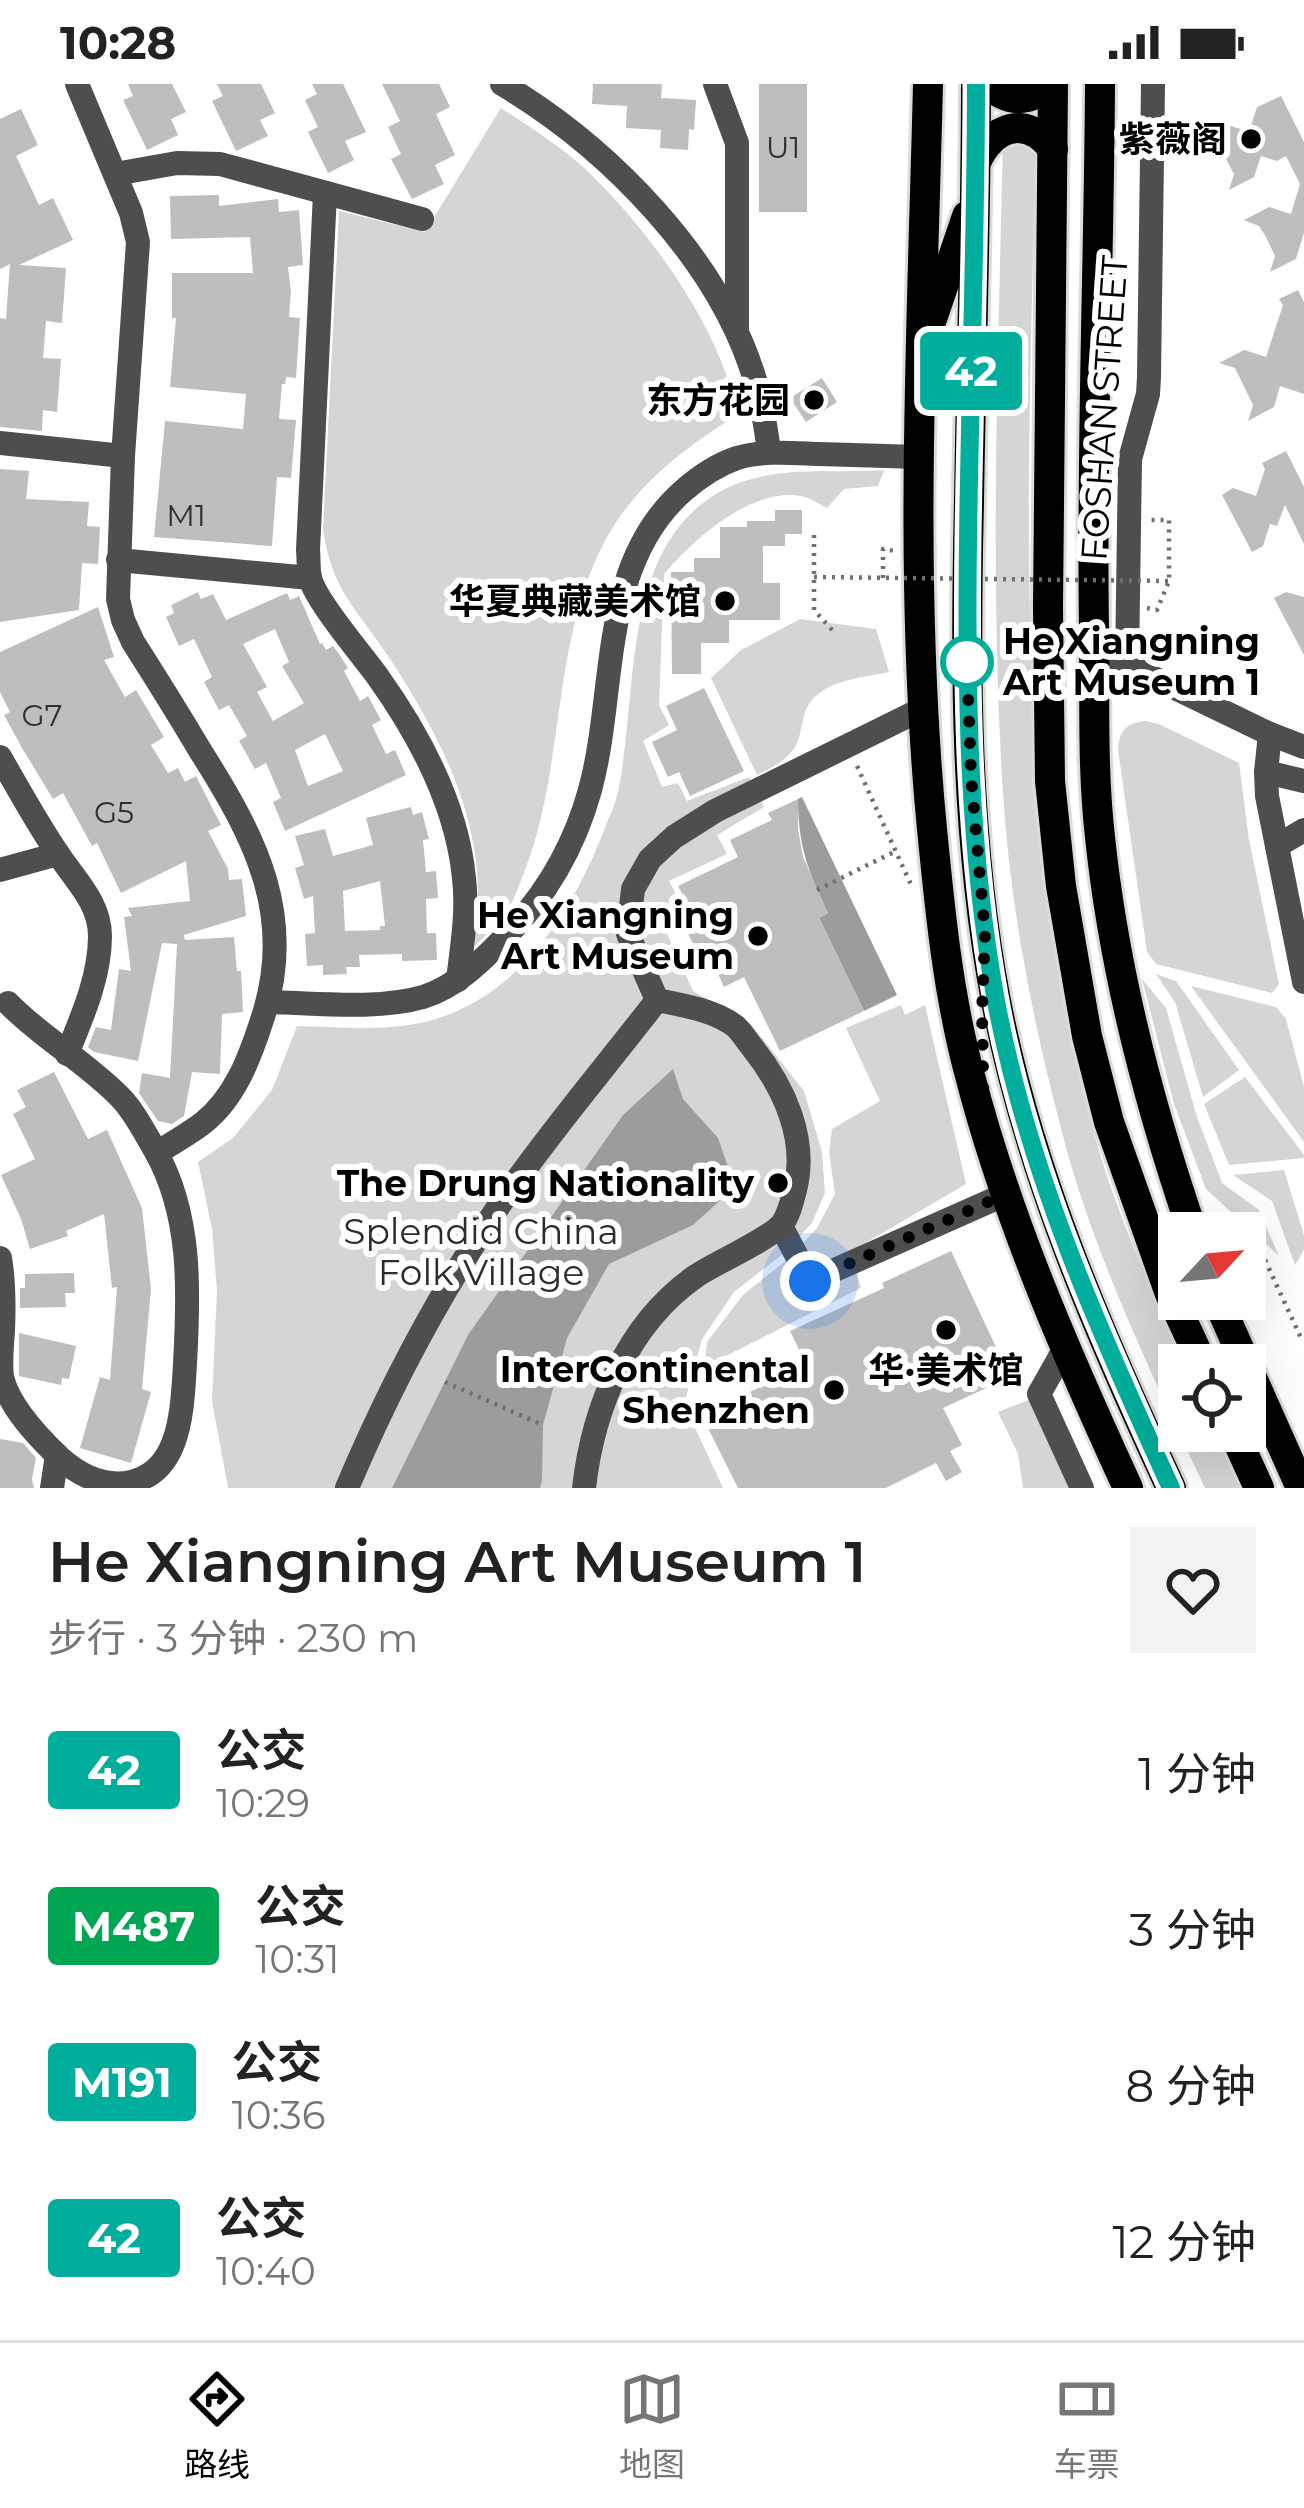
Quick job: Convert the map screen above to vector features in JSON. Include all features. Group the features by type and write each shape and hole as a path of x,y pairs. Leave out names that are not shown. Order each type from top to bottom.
{"main road":[{"path":"928,84 920,457 922,709 946,955 968,1069 1006,1194 1064,1348 1128,1488"},
{"path":"976,84 966,632 971,776 985,934 1014,1082 1046,1188 1117,1371 1171,1488"},
{"path":"988,84 1013,99 1036,95 1051,84"},
{"path":"1051,84 1050,782 1061,886 1087,1036 1109,1122 1193,1344"},
{"path":"1100,84 1093,546 1100,836 1119,964 1138,1050 1187,1212"},
{"path":"922,351 989,140 1023,128 1035,132 1052,149"},
{"path":"1049,405 1093,546"},
{"path":"1087,1036 1100,836"},
{"path":"984,1127 985,934"},
{"path":"1226,1320 1301,1488"},
{"path":"1243,1452 1259,1488"}],"street":[{"path":"77,84 116,174 138,242 118,599 133,642 227,793 259,856 273,921 268,1002 233,1090 207,1120 157,1153"},
{"path":"502,84 552,117 628,182 693,260 737,334 755,378 769,452"},
{"path":"715,84 737,143 737,334"},
{"name":"FOSHAN STREET","path":"1127,664 1130,459 1149,377 1155,91"},
{"path":"116,174 198,161 220,164 422,219"},
{"path":"325,193 310,578 416,737 451,815 465,881 458,980"},
{"path":"0,443 123,456"},
{"path":"268,1002 392,1003 438,992 458,980 525,916 549,886 572,841 591,785 616,622 638,551 653,522 678,495 718,466 769,452 920,457"},
{"path":"118,560 310,578"},
{"path":"1094,649 1304,747"},
{"path":"657,1000 628,934 633,889 650,859 715,811 922,709"},
{"path":"1270,734 1266,772 1304,982"},
{"path":"0,758 93,904 100,937 94,980 67,1054"},
{"path":"1266,772 1304,781"},
{"path":"1277,846 1304,830"},
{"path":"0,870 58,854"},
{"path":"584,1488 598,1413 618,1366 656,1312 694,1278 781,1226 800,1171 793,1120 773,1073 736,1026 694,1008 657,1000"},
{"path":"347,1488 377,1418 452,1277 507,1193 657,1000"},
{"path":"8,1004 122,1099 157,1153 170,1184 183,1232 189,1288 179,1426 153,1488"},
{"path":"781,1226 810,1281 1006,1194"},
{"path":"0,1258 2,1378 23,1417 57,1455 91,1479 110,1483 139,1479 166,1459"},
{"path":"1064,1348 1039,1394 1082,1488"},
{"path":"52,1488 57,1455"}],"path":[{"path":"1128,603 1157,610 1169,581 1169,520 1147,520"},
{"path":"814,535 814,610 834,632"},
{"path":"883,578 883,549 895,549 895,565"},
{"path":"814,577 1169,581"},
{"path":"847,745 918,902"},
{"path":"817,890 896,851"},
{"path":"1266,1262 1301,1338"},
{"path":"445,1382 543,1425"}],"green space":[{"path":"1004,84 1037,84 1030,604 1045,862 1063,991 1090,1118 1109,1181 1158,1304 1158,1320 1165,1320 1175,1344 1158,1344 1158,1386 1073,1172 1024,961 1006,836 996,617"},
{"path":"501,108 583,167 643,232 696,309 724,367 739,414 664,468 632,501 606,539 576,618 547,788 525,870 505,914 475,946 477,871 457,787 420,708 339,584 323,529 339,211 425,232"},
{"name":"Splendid China Folk Village","path":"884,470 878,486 844,489 827,508 804,497 782,495 743,508 707,532 664,574 659,705 669,725 643,741 662,787 678,783 687,801 749,777 764,807 717,835 727,854 669,881 681,904 659,916 693,991 751,1024 804,1091 822,1152 825,1193 812,1223 784,1253 734,1292 702,1339 684,1404 723,1488 228,1488 212,1401 217,1290 212,1229 198,1162 233,1138 272,1090 297,1026 389,1027 442,1017 498,987 543,942 578,888 614,805 649,586 665,548 689,515 723,490 761,476"},
{"path":"800,619 876,629 889,672 842,682 817,695 807,707 792,752 757,775 711,678 741,650"},
{"path":"1145,721 1239,763 1249,840 1279,984 1272,993 1156,964 1147,952 1118,750 1125,729"},
{"path":"1156,974 1176,981 1239,1070 1203,1097 1175,1002"},
{"path":"1142,979 1166,1008 1197,1117 1222,1183 1260,1212 1231,1212 1206,1189 1174,1104"},
{"path":"1191,986 1276,1007 1286,1019 1304,1087 1304,1142"},
{"path":"901,1005 905,1015 925,1005 966,1184 850,1252 861,1288 704,1367 707,1342 743,1295 817,1228 835,1194 829,1152 832,1129 880,1101 846,1028"},
{"path":"1245,1077 1304,1158 1229,1165 1204,1104"},
{"path":"1284,1170 1304,1235 1304,1250 1295,1265 1272,1201 1233,1175"},
{"path":"1266,1226 1279,1256 1266,1244"},
{"path":"1031,1399 1070,1488 1023,1488 1018,1454 998,1412"},
{"path":"1188,1452 1223,1452 1240,1488 1205,1488"}],"shaded area":[{"path":"802,797 897,995 864,1011 819,918 828,913 802,844 798,799"},
{"path":"673,1069 683,1099 718,1138 735,1187 693,1225 609,1264 567,1338 543,1425 540,1488 392,1488 468,1335 623,1115"}],"building":[{"path":"128,84 172,84 186,112 171,119 178,135 147,150 123,100 133,96"},
{"path":"217,84 261,84 275,113 260,120 268,136 236,151 212,101 223,96"},
{"path":"312,84 343,84 366,132 345,141 354,160 328,173 308,132 318,127 305,100 317,94"},
{"path":"382,84 439,84 450,107 436,114 455,155 435,165 444,184 412,199 391,159 401,154 388,127 400,121"},
{"path":"593,84 662,84 661,98 696,100 688,150 660,148 661,130 626,128 627,106 592,104"},
{"path":"759,84 807,84 807,212 759,212"},
{"path":"1281,96 1304,142 1304,233 1296,259 1270,272 1275,256 1266,237 1259,226 1244,220 1269,207 1291,214 1300,184 1286,156 1277,161 1261,156 1254,177 1229,190 1234,174 1218,144 1202,139 1228,125 1249,132 1257,107"},
{"path":"21,109 38,145 16,156 39,205 53,198 73,240 19,265 66,268 62,323 46,321 43,358 61,359 57,412 43,410 42,431 0,427 0,318 6,319 10,264 0,269 0,119"},
{"path":"219,195 219,206 278,199 279,212 299,210 303,265 288,267 289,317 300,318 296,378 286,377 282,384 279,419 296,420 291,478 277,477 272,546 154,537 165,421 243,429 246,394 170,387 176,318 172,318 172,273 253,273 250,237 171,239 170,196"},
{"path":"1298,290 1304,302 1304,394 1280,386 1274,407 1248,421 1253,405 1235,368 1219,363 1244,350 1266,357 1283,305 1279,299"},
{"name":"东方花园","path":"822,378 837,402 806,422 790,398"},
{"path":"1286,451 1304,487 1304,544 1285,505 1277,526 1270,524 1263,546 1252,552 1222,495 1233,488 1256,496 1265,469 1262,463"},
{"path":"0,469 29,471 26,499 89,502 87,526 100,527 98,564 82,563 79,610 0,622"},
{"name":"华夏典藏美术馆","path":"775,510 802,510 802,534 785,534 785,546 763,546 763,583 780,583 780,620 729,620 729,643 701,643 701,674 672,674 671,572 694,572 694,558 720,558 720,527 775,521"},
{"path":"198,592 201,599 213,594 226,620 287,593 290,600 299,596 320,644 326,650 333,646 339,654 360,701 368,696 381,720 372,725 386,754 395,750 406,775 285,831 273,802 281,798 266,763 255,769 239,741 247,736 229,705 219,710 204,682 212,677 194,639 179,646 166,617 174,613 171,605","holes":["275,629 289,662 282,666 304,703 273,721 257,692 267,687 243,644","325,734 343,771 308,786 295,750"]},
{"path":"1286,592 1304,597 1304,655 1274,598"},
{"path":"98,607 114,657 104,660 125,697 136,690 164,737 151,745 168,773 178,768 185,782 196,776 221,825 208,831 229,880 242,879 246,916 184,935 185,940 234,937 243,1012 222,1014 220,1074 192,1072 184,1116 172,1124 158,1121 139,1093 142,1073 170,1078 177,944 162,943 138,1061 88,1047 96,1027 111,1030 119,969 131,971 124,917 132,916 128,908 190,901 186,861 121,893 97,843 92,846 63,793 53,799 22,748 4,715 10,712 0,692 0,652"},
{"path":"704,688 744,771 690,796 679,772 668,777 652,742 677,730 666,706"},
{"name":"He Xiangning Art Museum","path":"798,799 803,857 828,913 819,918 864,1011 780,1051 744,977 724,987 709,954 700,958 679,915 690,909 678,886 738,857 730,840 772,820 768,813"},
{"path":"411,807 413,815 422,812 429,839 423,840 426,872 436,871 438,898 426,899 427,933 436,933 437,960 402,961 402,954 359,955 360,967 346,967 347,974 323,975 323,965 307,966 305,934 315,933 313,896 304,899 295,868 304,865 295,836 325,829 333,856 373,845 366,818","holes":["380,881 385,926 345,931 343,891"]},
{"path":"54,1072 88,1139 107,1130 142,1208 151,1289 142,1389 151,1392 131,1463 80,1448 100,1377 110,1380 117,1287 112,1288 104,1214 66,1231 68,1236 30,1249 1,1175 35,1159 13,1114 26,1107 17,1090"},
{"name":"InterContinental Shenzhen","path":"951,1251 1010,1377 943,1408 962,1445 950,1451 962,1472 946,1481 936,1463 886,1488 738,1488 701,1414 807,1366 790,1331"},
{"path":"74,1273 75,1293 65,1293 66,1307 20,1308 25,1274"},
{"path":"19,1333 76,1346 69,1379 62,1378 61,1385 19,1376"},
{"path":"0,1439 23,1443 36,1458 34,1488 0,1488"}],"bus line":[{"name":"42","path":"976,84 966,632 971,776 985,934 1014,1082 1039,1166 1068,1252 1171,1488"}],"place":[{"name":"紫薇阁","path":"1251,139"},
{"name":"东方花园","path":"814,400"},
{"name":"华夏典藏美术馆","path":"725,601"},
{"name":"He Xiangning Art Museum 1","path":"967,662"},
{"name":"He Xiangning Art Museum","path":"758,936"},
{"name":"The Drung Nationality","path":"778,1183"},
{"name":"华·美术馆","path":"946,1330"},
{"name":"InterContinental Shenzhen","path":"834,1390"}],"route":[{"path":"810,1281 1006,1194 984,1127 985,934 967,662"}]}
